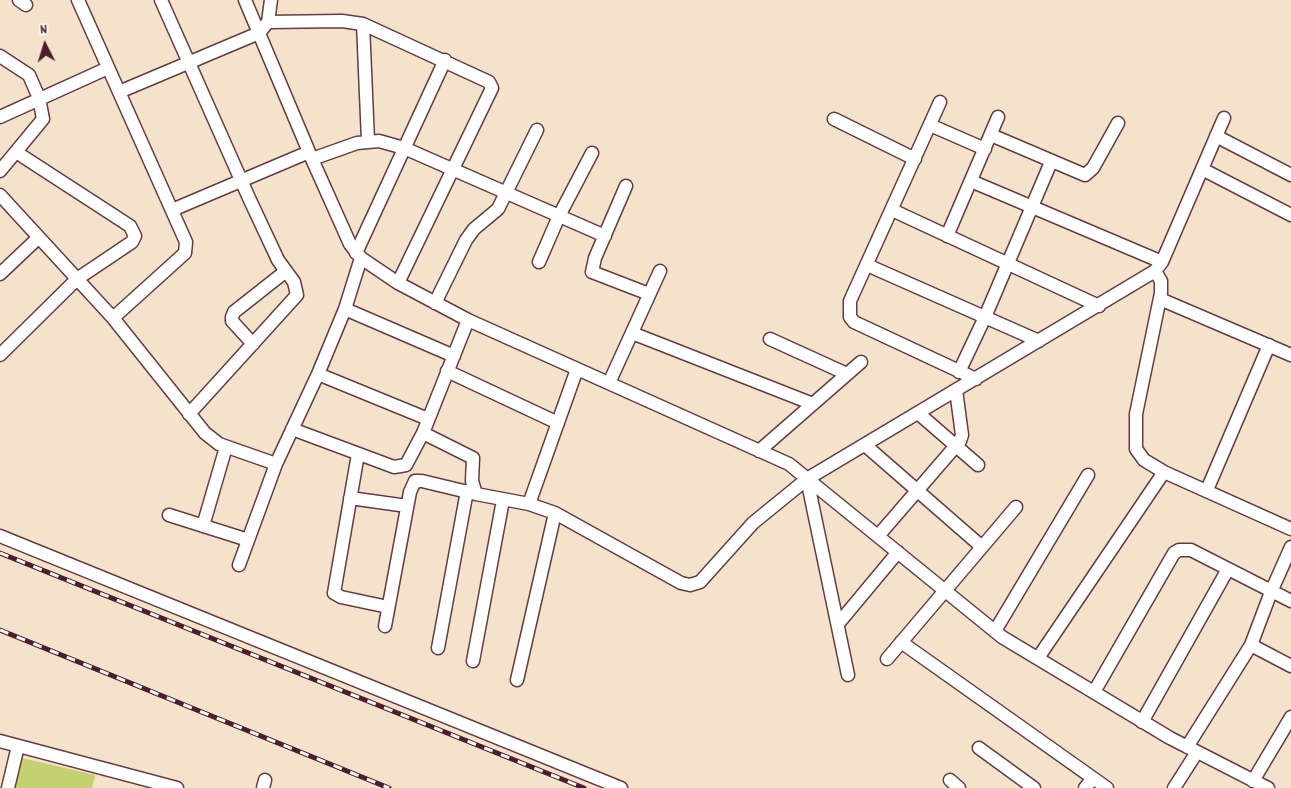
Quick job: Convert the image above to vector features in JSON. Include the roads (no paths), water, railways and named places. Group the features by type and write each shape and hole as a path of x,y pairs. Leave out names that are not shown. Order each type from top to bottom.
{"street":[{"path":"78,0 186,242 186,253 113,318"},
{"path":"161,0 241,181 278,260 294,282 297,295 190,414"},
{"path":"245,0 311,156 358,256 398,283 468,320 789,464 995,631 1142,722 1268,788"},
{"path":"119,92 188,61 260,33 268,22 271,0"},
{"path":"268,22 342,21 363,24 485,78 492,88 398,283"},
{"path":"363,24 368,141"},
{"path":"0,56 28,75 39,98 43,119 0,171"},
{"path":"239,565 276,464 318,374 344,309 358,256 404,148 445,60"},
{"path":"0,117 108,68"},
{"path":"940,102 850,301 850,316 854,322 976,379"},
{"path":"947,236 998,117"},
{"path":"385,626 407,506 415,481 529,504 555,513 681,583 690,585 700,582 753,523 807,479 1100,306 1158,266 1224,118"},
{"path":"834,119 914,159"},
{"path":"991,135 1080,175 1089,174 1118,123"},
{"path":"930,125 985,149"},
{"path":"435,303 466,240 474,229 492,216 507,193 536,130"},
{"path":"1216,136 1291,175"},
{"path":"172,210 241,181 311,156 368,141 379,141 404,148 605,236"},
{"path":"0,355 77,280 132,242 136,236 134,231 16,152"},
{"path":"539,262 559,216 592,153"},
{"path":"959,372 985,318 1051,162"},
{"path":"1202,168 1291,215"},
{"path":"971,181 1032,207 1158,266"},
{"path":"626,186 592,266 592,272 650,294"},
{"path":"0,195 113,318 205,432 226,447 276,464"},
{"path":"892,210 1100,306"},
{"path":"0,274 38,238"},
{"path":"867,265 1039,341"},
{"path":"1158,266 1161,281 1160,299 1136,414 1135,442 1139,456 1164,472 1291,529"},
{"path":"253,344 232,322 234,312 286,271"},
{"path":"609,383 660,271"},
{"path":"1160,299 1291,355"},
{"path":"344,309 454,356"},
{"path":"292,429 394,467 406,466 423,433 468,320"},
{"path":"632,333 813,404"},
{"path":"770,338 847,374"},
{"path":"1207,490 1269,345"},
{"path":"759,451 861,362"},
{"path":"529,504 577,369"},
{"path":"447,371 558,423"},
{"path":"318,374 428,419"},
{"path":"878,536 956,446 962,435 956,390"},
{"path":"918,413 978,465"},
{"path":"423,433 473,458 474,467 471,493 438,648"},
{"path":"865,445 982,547"},
{"path":"203,526 226,447"},
{"path":"358,454 334,593 341,597 388,607"},
{"path":"1038,658 1164,472"},
{"path":"995,631 1088,475"},
{"path":"807,479 848,675"},
{"path":"350,498 407,506"},
{"path":"473,661 503,500"},
{"path":"887,659 1016,507"},
{"path":"517,680 555,513"},
{"path":"169,515 248,540"},
{"path":"0,536 622,788"},
{"path":"1174,788 1192,749 1251,645 1271,592 1291,547"},
{"path":"1094,692 1174,554 1184,548 1291,601"},
{"path":"838,624 898,552"},
{"path":"1142,722 1228,569"},
{"path":"901,642 1089,783 1107,788"},
{"path":"1251,645 1291,666"},
{"path":"1253,781 1291,717"},
{"path":"0,742 177,788"},
{"path":"8,788 18,746"},
{"path":"979,748 1034,788"}],"railway":[{"path":"0,553 584,788"},
{"path":"0,630 389,788"}]}
